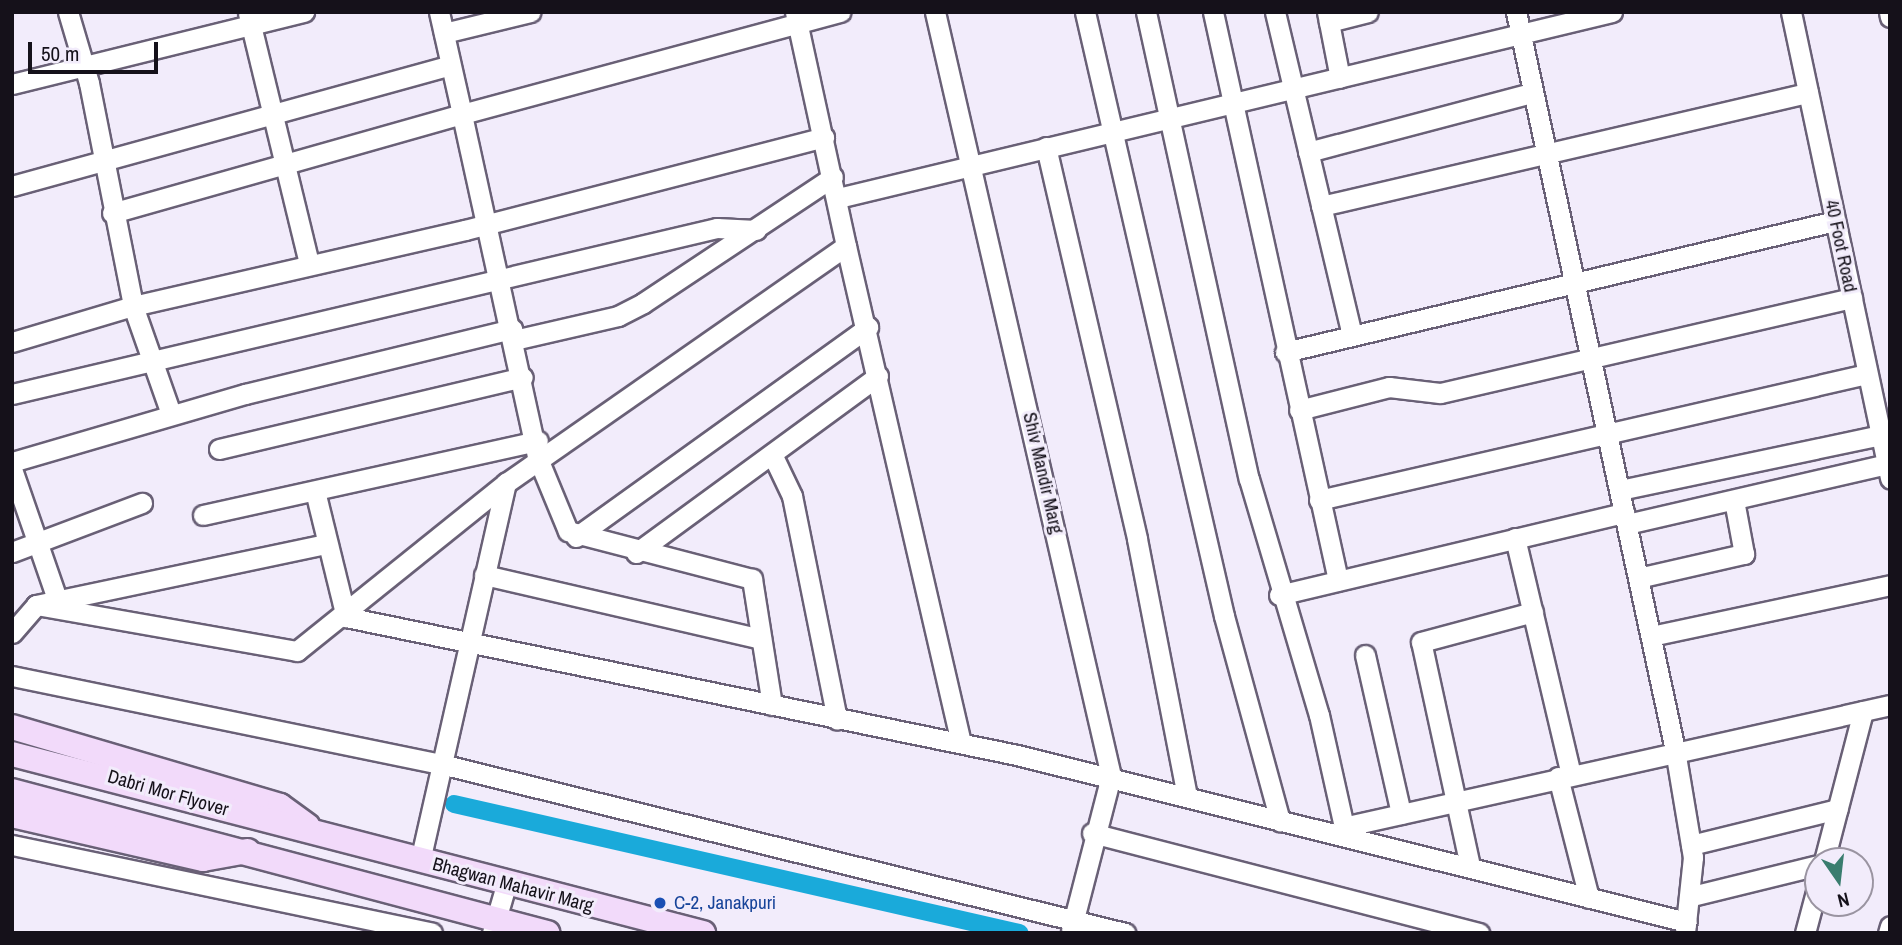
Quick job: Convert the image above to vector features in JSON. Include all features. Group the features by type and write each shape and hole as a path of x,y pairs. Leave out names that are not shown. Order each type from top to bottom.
{"main road":[{"path":"12,727 280,806 323,836"},
{"name":"Dabri Mor Flyover","path":"12,754 88,771 323,836"},
{"name":"Dabri Mor Flyover","path":"12,791 254,850"},
{"path":"12,815 203,859 254,850"},
{"name":"Bhagwan Mahavir Marg","path":"323,836 506,885 704,933"},
{"name":"Bhagwan Mahavir Marg","path":"254,850 493,927 547,933"}],"street":[{"path":"68,12 83,64 100,160 133,306 171,414"},
{"path":"12,84 249,19 304,12"},
{"path":"439,12 538,448 576,537"},
{"path":"444,33 530,12"},
{"path":"112,213 796,18 840,12"},
{"name":"Shiv Mandir Marg","path":"935,12 974,164 1111,776"},
{"path":"1085,12 1224,616 1279,821"},
{"path":"1146,12 1279,595 1319,715 1345,831"},
{"path":"1213,12 1285,352 1338,580"},
{"path":"1275,12 1352,334"},
{"path":"1340,78 1328,17 1368,12"},
{"path":"346,617 1111,776 1279,821 1345,831 1589,898 1686,928 1692,895 1691,845 1675,750 1516,12"},
{"path":"838,198 1112,131 1231,106 1612,12"},
{"name":"40 Foot Road","path":"1791,12 1867,374 1882,404 1880,435 1888,472"},
{"path":"796,18 961,743"},
{"path":"249,19 309,264"},
{"path":"12,186 273,111 450,65"},
{"path":"1308,152 1532,93"},
{"path":"1321,206 1544,150 1808,93"},
{"path":"12,342 133,306 824,137"},
{"path":"1046,147 1137,539 1187,797"},
{"path":"78,182 100,160"},
{"path":"12,462 171,414 513,335 618,316 757,230 833,177"},
{"path":"1285,352 1835,220"},
{"path":"12,394 151,357 717,228 757,230"},
{"path":"36,605 280,651 311,644 506,483 538,448 846,246"},
{"path":"1299,410 1389,387 1440,393 1591,361 1852,298"},
{"path":"576,537 868,327"},
{"path":"1319,500 1867,374"},
{"path":"636,553 878,376"},
{"path":"219,449 523,377"},
{"path":"1620,490 1880,435"},
{"path":"203,516 315,491 538,448"},
{"path":"772,454 792,496 837,720"},
{"path":"12,469 16,499 37,542 56,596"},
{"path":"1279,595 1515,538 1888,472"},
{"path":"420,861 506,483"},
{"path":"315,491 346,617"},
{"path":"1638,578 1744,554 1734,500"},
{"path":"12,552 142,503"},
{"path":"576,537 752,579 772,705"},
{"path":"1515,538 1533,612 1589,898"},
{"path":"12,633 36,605 56,596 326,544"},
{"path":"484,575 761,639"},
{"path":"1651,636 1890,585"},
{"path":"1470,866 1421,642 1533,612"},
{"path":"1364,655 1401,814"},
{"path":"12,676 440,773 1072,927 1125,933"},
{"path":"1345,831 1401,814 1675,750 1890,705"},
{"path":"1828,847 1863,711"},
{"path":"1072,927 1092,833 1111,776"},
{"path":"1691,845 1838,808"},
{"path":"1092,833 1479,933"},
{"path":"12,845 432,933"},
{"path":"1692,895 1804,867"},
{"path":"493,927 506,885"},
{"path":"1888,933 1890,926"}],"waterway":[{"path":"454,804 1019,933"}],"place":[{"name":"C-2, Janakpuri","path":"660,903"}]}
